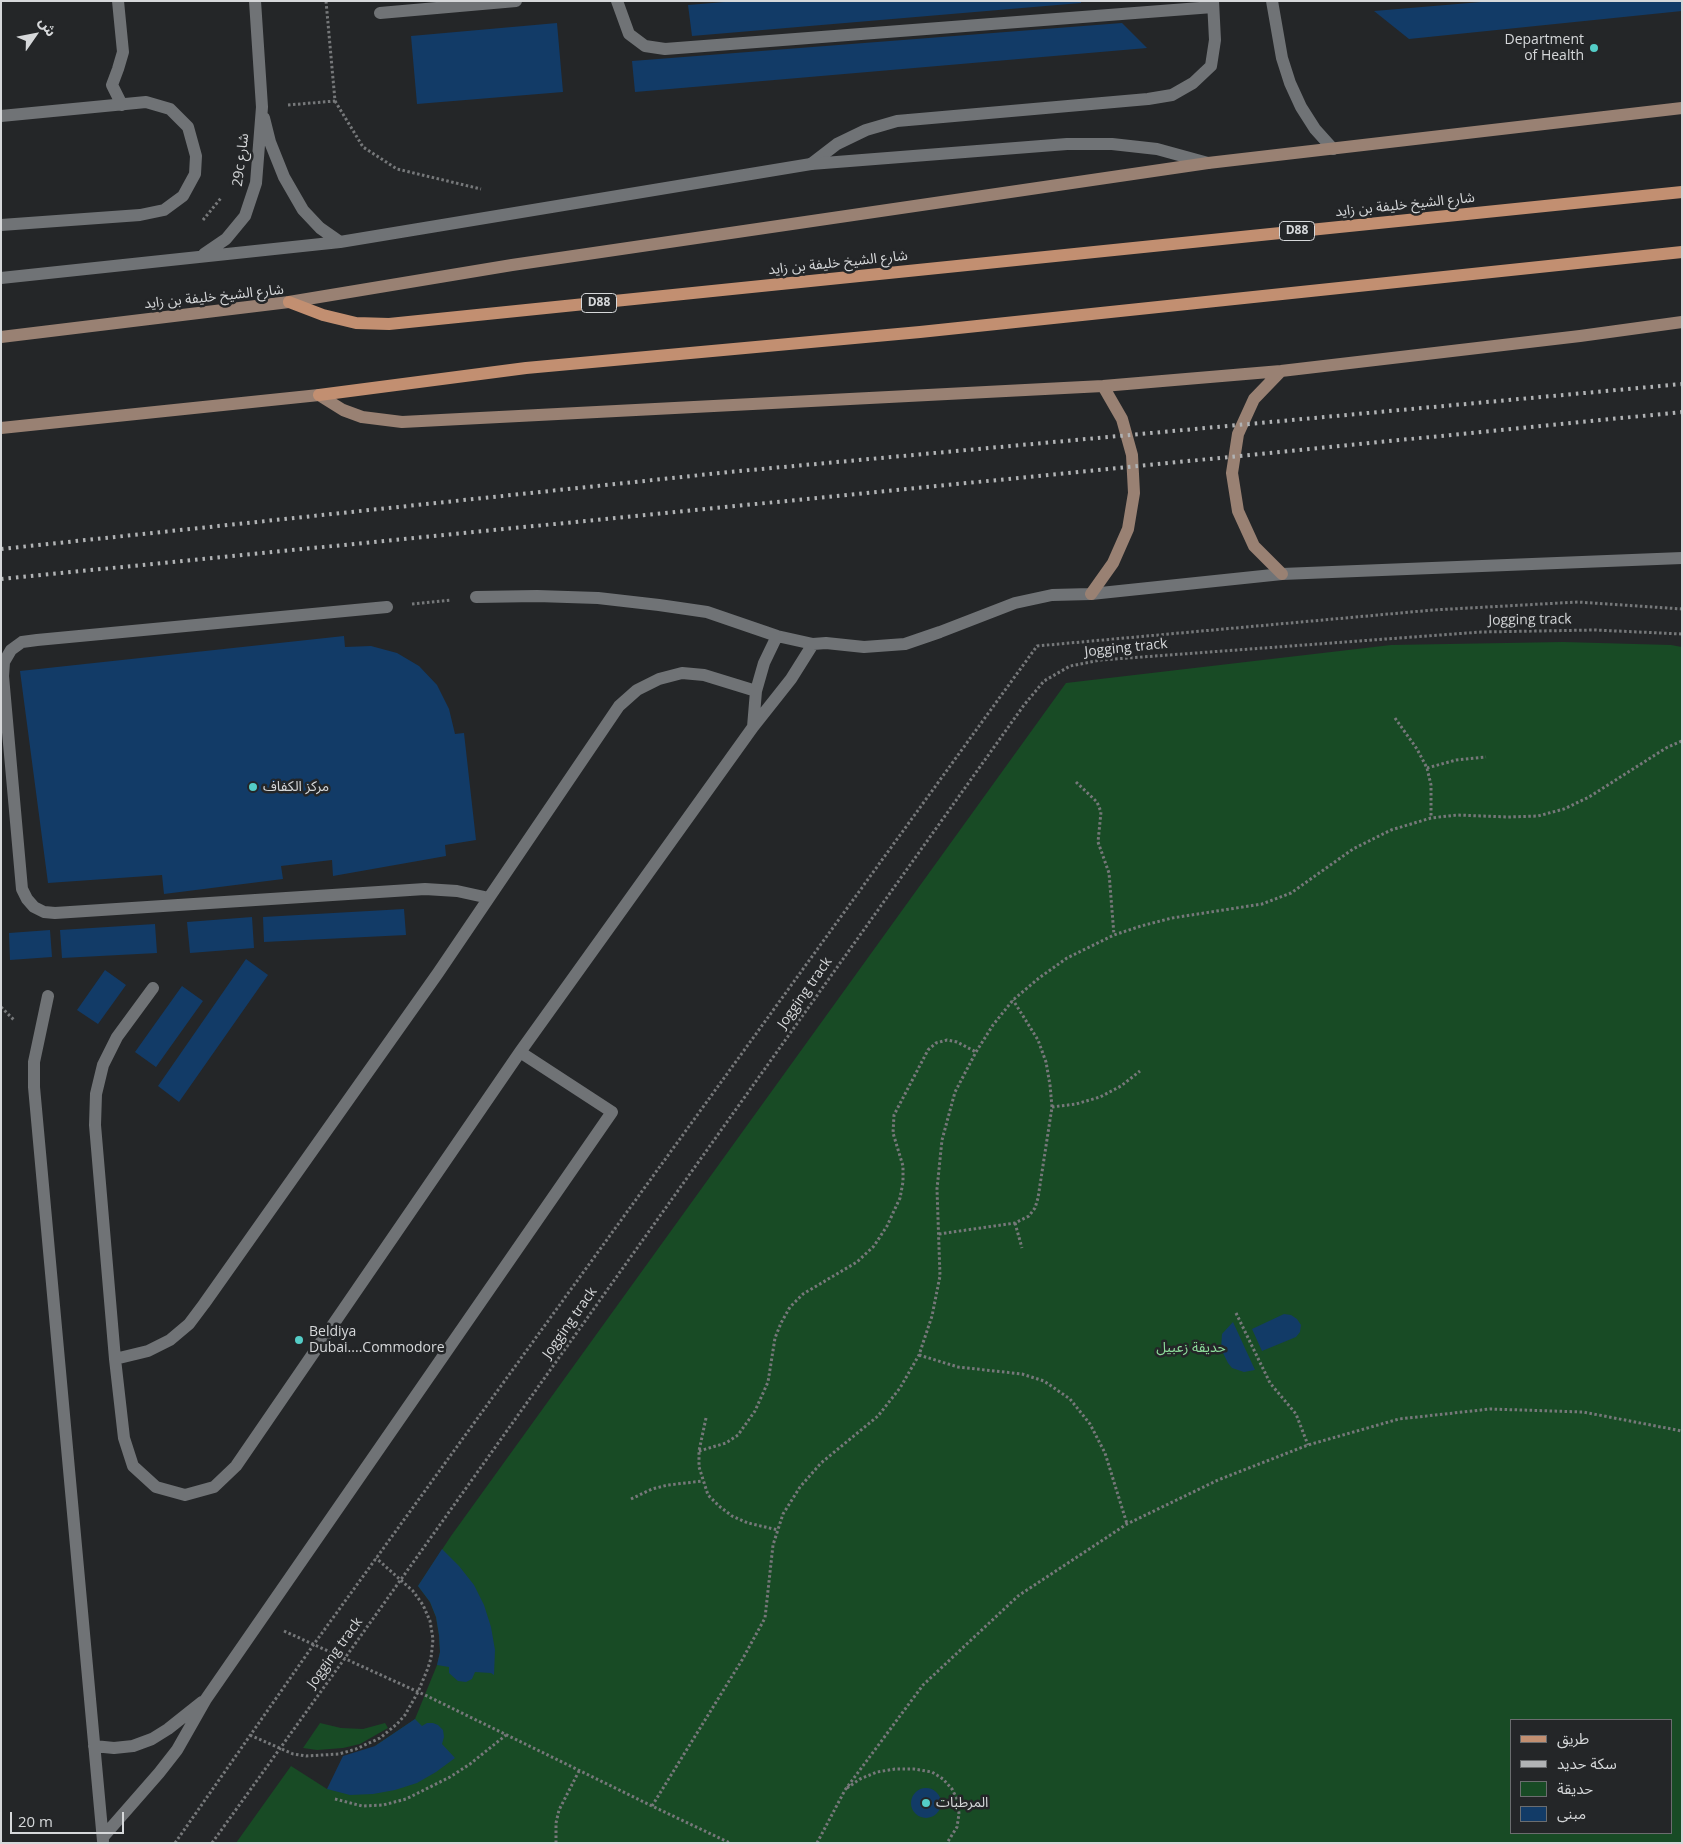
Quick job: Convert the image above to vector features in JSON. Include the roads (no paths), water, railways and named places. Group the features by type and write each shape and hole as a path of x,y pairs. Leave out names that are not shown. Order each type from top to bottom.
{"main road":[{"path":"289,302 522,264 1208,163 1682,108"},
{"name":"شارع الشيخ خليفة بن زايد","path":"1,337 289,302 323,315 356,323 389,324 1682,192"},
{"path":"1,428 319,395 526,368 920,332 1682,252"},
{"path":"319,395 343,410 362,417 402,422 1103,386 1281,371 1580,336 1682,322"},
{"path":"1281,371 1254,399 1238,434 1232,473 1238,511 1254,546 1282,574"},
{"path":"1091,594 1113,563 1128,529 1134,493 1132,455 1122,419 1103,386"}],"street":[{"path":"118,1 122,52 112,85 122,105"},
{"name":"29c شارع","path":"202,255 226,239 245,216 256,183 262,107 255,1"},
{"path":"380,13 516,1"},
{"path":"617,1 629,34 645,46 665,49 1213,4 1215,40 1211,66 1194,83 1172,94 1148,99 897,121 859,133 837,144 811,164"},
{"path":"1272,1 1282,58 1290,83 1301,107 1315,129 1333,149"},
{"path":"1,116 146,102 170,109 188,127 196,156 195,174 184,196 164,210 140,216 1,225"},
{"name":"29c شارع","path":"262,107 270,142 284,177 303,210 320,228 340,242"},
{"path":"1,278 202,255 340,242 811,164 1066,144 1112,144 1157,149 1208,163"},
{"path":"476,597 598,598 658,605 707,612 777,636 813,644 826,643 864,646 905,644 1015,603 1052,595 1091,594 1282,574 1682,558"},
{"path":"387,607 36,640 22,642 11,650 4,662 3,676 22,889 34,907 44,912 55,913 425,889 457,891 489,898"},
{"path":"753,727 756,691 764,663 777,636"},
{"path":"153,988 117,1038 102,1064 96,1094 95,1125 115,1359 124,1438 133,1466 156,1487 185,1495 214,1487 236,1466 520,1052 753,727 791,679 813,644"},
{"path":"115,1359 148,1351 170,1340 189,1324 426,990 619,706 637,690 659,679 682,674 704,675 756,691"},
{"path":"48,996 34,1062 34,1088 103,1840"},
{"path":"103,1840 177,1750 206,1699 612,1112 520,1052"},
{"path":"94,1746 114,1748 133,1746 152,1739 206,1699"}],"railway":[{"path":"1,549 729,472 1682,384"},
{"path":"1,579 1682,412"}],"place":[{"name":"Department of Health","path":"1594,48"},
{"name":"مركز الكفاف","path":"253,787"},
{"name":"Beldiya Dubai....Commodore","path":"299,1340"},
{"name":"المرطبات","path":"926,1803"}],"park label":[{"name":"حديقة زعبيل","path":"1191,1348"}]}
